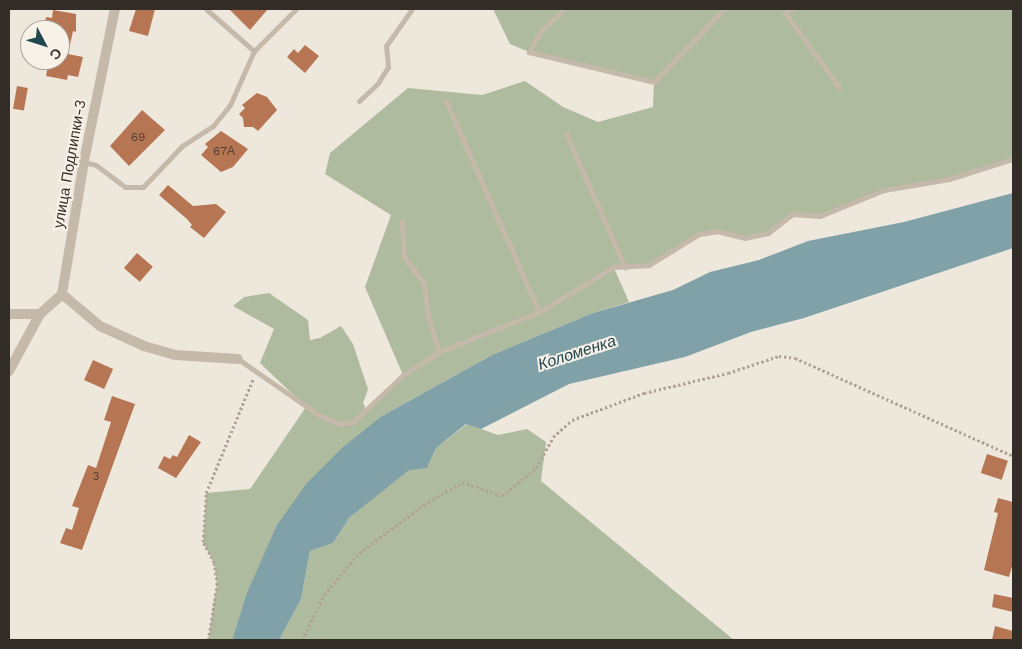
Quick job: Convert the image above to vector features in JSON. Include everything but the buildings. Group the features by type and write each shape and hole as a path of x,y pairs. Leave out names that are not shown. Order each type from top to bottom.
{"street":[{"name":"улица Подлипки-3","path":"62,294 84,161 114,9"},
{"path":"9,371 40,314 62,294 100,326 144,346 176,355 238,359"},
{"path":"9,314 40,314"}],"lane":[{"path":"206,9 254,52"},
{"path":"84,161 96,165 125,187 143,187 182,146 213,126 230,105 254,52 296,9"},
{"path":"359,100 378,83 388,67 386,46 412,9"},
{"path":"564,9 540,32 529,52 654,82 724,9"},
{"path":"791,9 785,13 839,87"},
{"path":"446,102 539,312"},
{"path":"566,134 625,268"},
{"path":"238,359 255,373 320,416 340,424 354,422 403,375 440,352 539,312 614,268 649,265 699,234 717,231 745,238 768,232 792,214 820,216 884,190 949,179 1013,159"},
{"path":"402,221 404,256 424,284 428,316 440,352"}],"path":[{"path":"302,640 324,595 359,553 428,502 462,482 502,496 536,468 553,437 572,420 644,393 728,373 778,356 795,358 1013,456"},
{"path":"208,640 217,585 214,563 203,542 206,493 255,373"}],"green space":[{"path":"493,9 1013,9 1013,159 949,179 884,190 820,216 792,214 768,233 745,238 717,231 699,234 649,265 614,268 629,302 593,313 492,355 382,416 246,595 232,640 208,640 217,585 214,563 203,542 206,493 250,489 306,407 260,363 274,329 233,306 244,297 269,293 308,320 310,340 320,338 341,326 353,344 368,389 363,403 366,409 403,375 365,287 391,215 325,174 330,153 408,88 482,95 525,81 563,107 598,122 653,107 654,82 529,52 510,44"},
{"path":"467,424 498,435 527,429 546,442 541,481 734,640 279,640 301,599 310,551 333,543 349,518 409,469 427,468 436,448"}],"water":[{"name":"Коломенка","path":"1013,193 1013,248 804,318 751,332 685,357 569,384 481,429 466,424 436,448 427,468 409,470 349,518 333,543 310,551 301,599 279,640 232,640 246,595 277,525 307,483 342,448 382,416 492,355 593,313 673,290 710,272 759,260 808,241 904,222"}]}
